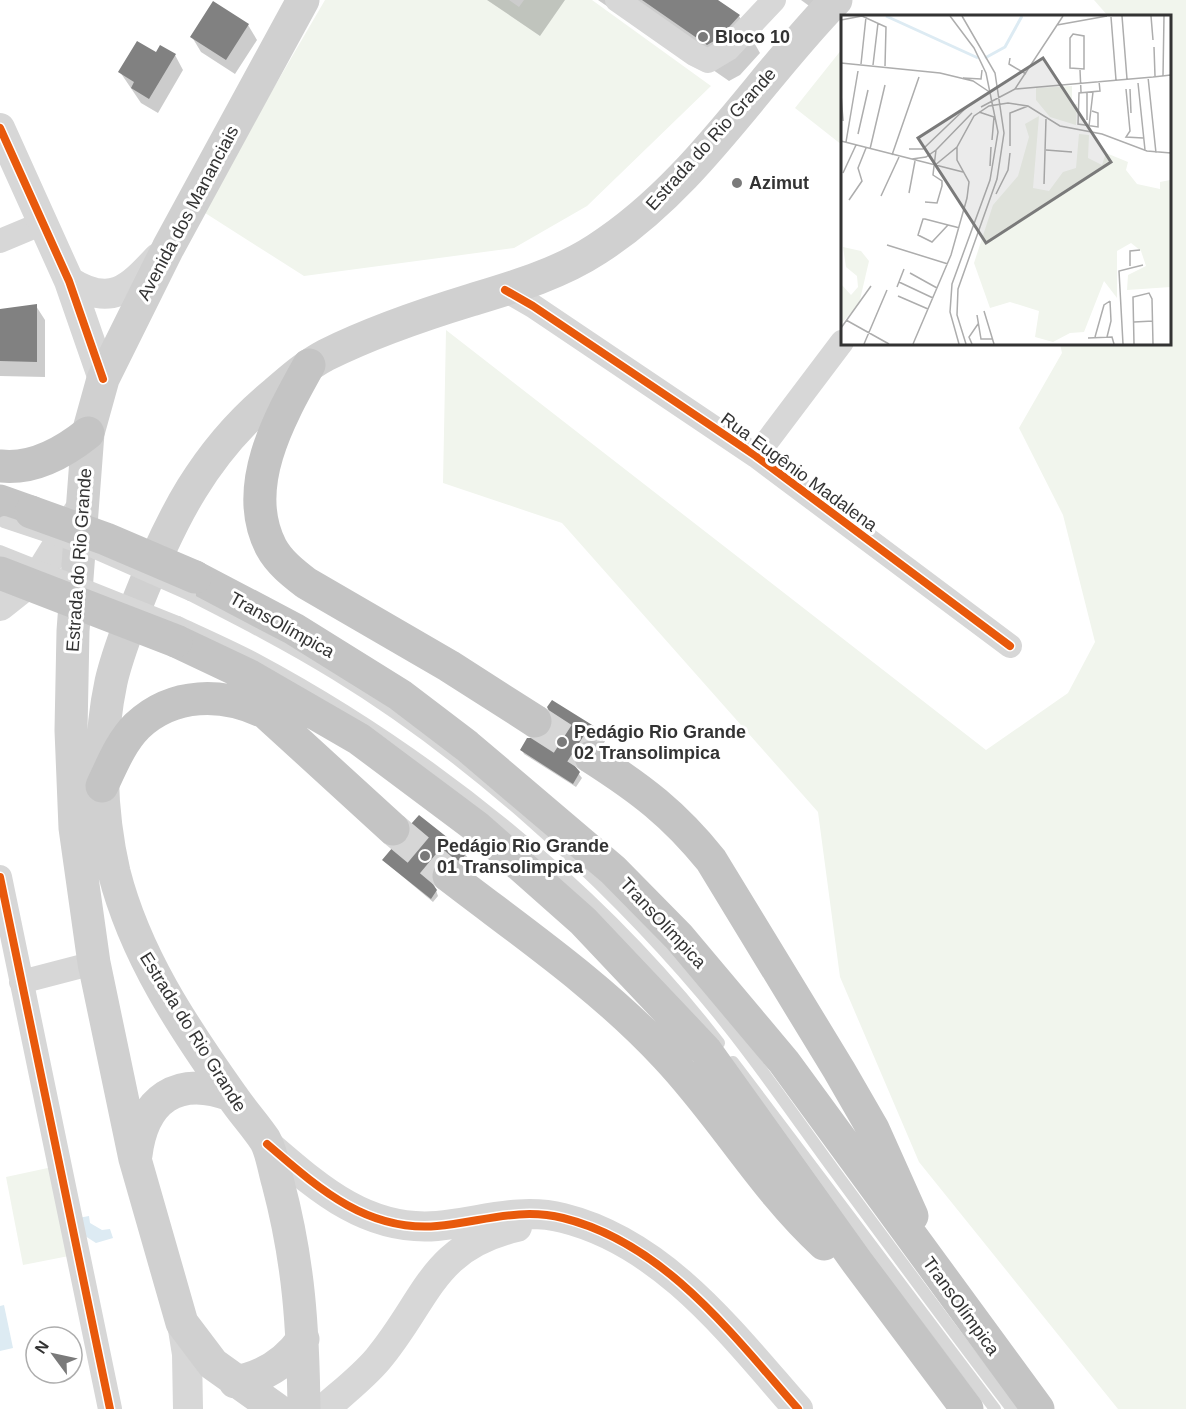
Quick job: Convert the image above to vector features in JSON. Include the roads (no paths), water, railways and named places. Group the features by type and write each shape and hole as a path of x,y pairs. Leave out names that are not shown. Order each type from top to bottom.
{"highway":[{"path":"309,364 284,410 266,455 260,497 263,525 271,548 287,568 306,583 449,666 535,721"},
{"path":"0,466 25,465 43,460 66,451 88,433"},
{"name":"TransOlímpica","path":"9,514 106,539 192,586 294,629 400,695 467,746 614,870 679,937 777,1054 1038,1409"},
{"name":"TransOlímpica","path":"0,573 177,632 359,739 478,828 583,921 706,1051 766,1132 857,1263 967,1409"},
{"path":"102,786 124,742 144,721 171,704 216,697 246,704 266,714 393,830"},
{"path":"591,757 659,804 689,832 711,860 873,1130 907,1202 931,1265"},
{"path":"449,876 582,979 666,1055 717,1115 784,1201 828,1247 843,1258 857,1263"}],"main road":[{"name":"Avenida dos Mananciais","path":"88,433 103,379 168,248 303,0"},
{"name":"Estrada do Rio Grande","path":"304,1409 303,1340 295,1250 267,1144 231,1095 161,987 136,940 120,894 108,844 102,786 111,680 127,632 177,509 204,466 259,406 309,364 406,321 524,292 596,250 637,220 685,173 836,0"},
{"name":"Estrada do Rio Grande","path":"88,433 73,631 71,730 75,828 94,963 135,1159 182,1323 213,1364 276,1409"},
{"path":"135,1159 145,1120 153,1106 164,1098 192,1086 231,1095"},
{"path":"236,1382 250,1380 275,1368 288,1358 303,1340"}],"street":[{"path":"617,0 694,54 708,61 728,49 768,2"},
{"path":"0,128 69,281 103,379"},
{"path":"0,241 43,223"},
{"path":"69,281 92,292 118,293 132,286 168,248"},
{"name":"Rua Eugênio Madalena","path":"524,292 756,456 1010,646"},
{"path":"756,456 841,345"},
{"path":"0,606 39,575 81,507"},
{"path":"0,877 110,1409"},
{"path":"21,982 94,963"},
{"path":"267,1144 321,1191 352,1210 372,1218 396,1223 436,1226 506,1214 535,1213 564,1218 635,1247 666,1271 728,1329 798,1409"},
{"path":"324,1409 378,1359 436,1273 451,1257 497,1231 564,1218"},
{"name":"Estrada do Rio Grande","path":"182,1323 187,1354 188,1409"}],"lane":[{"name":"TransOlímpica","path":"0,551 177,632 256,659 374,729 474,802 567,880 636,948 706,1027 995,1409"},
{"name":"TransOlímpica","path":"192,586 328,669 465,767 555,843 641,928 702,994 772,1083 920,1288 1012,1409"}],"tunnel":[{"path":"535,721 591,757"},
{"path":"393,829 449,876"}],"place":[{"name":"Bloco 10","path":"703,37"},
{"name":"Azimut","path":"737,183"},
{"name":"Pedágio Rio Grande 02 Transolimpica","path":"562,742"},
{"name":"Pedágio Rio Grande 01 Transolimpica","path":"425,856"}]}
